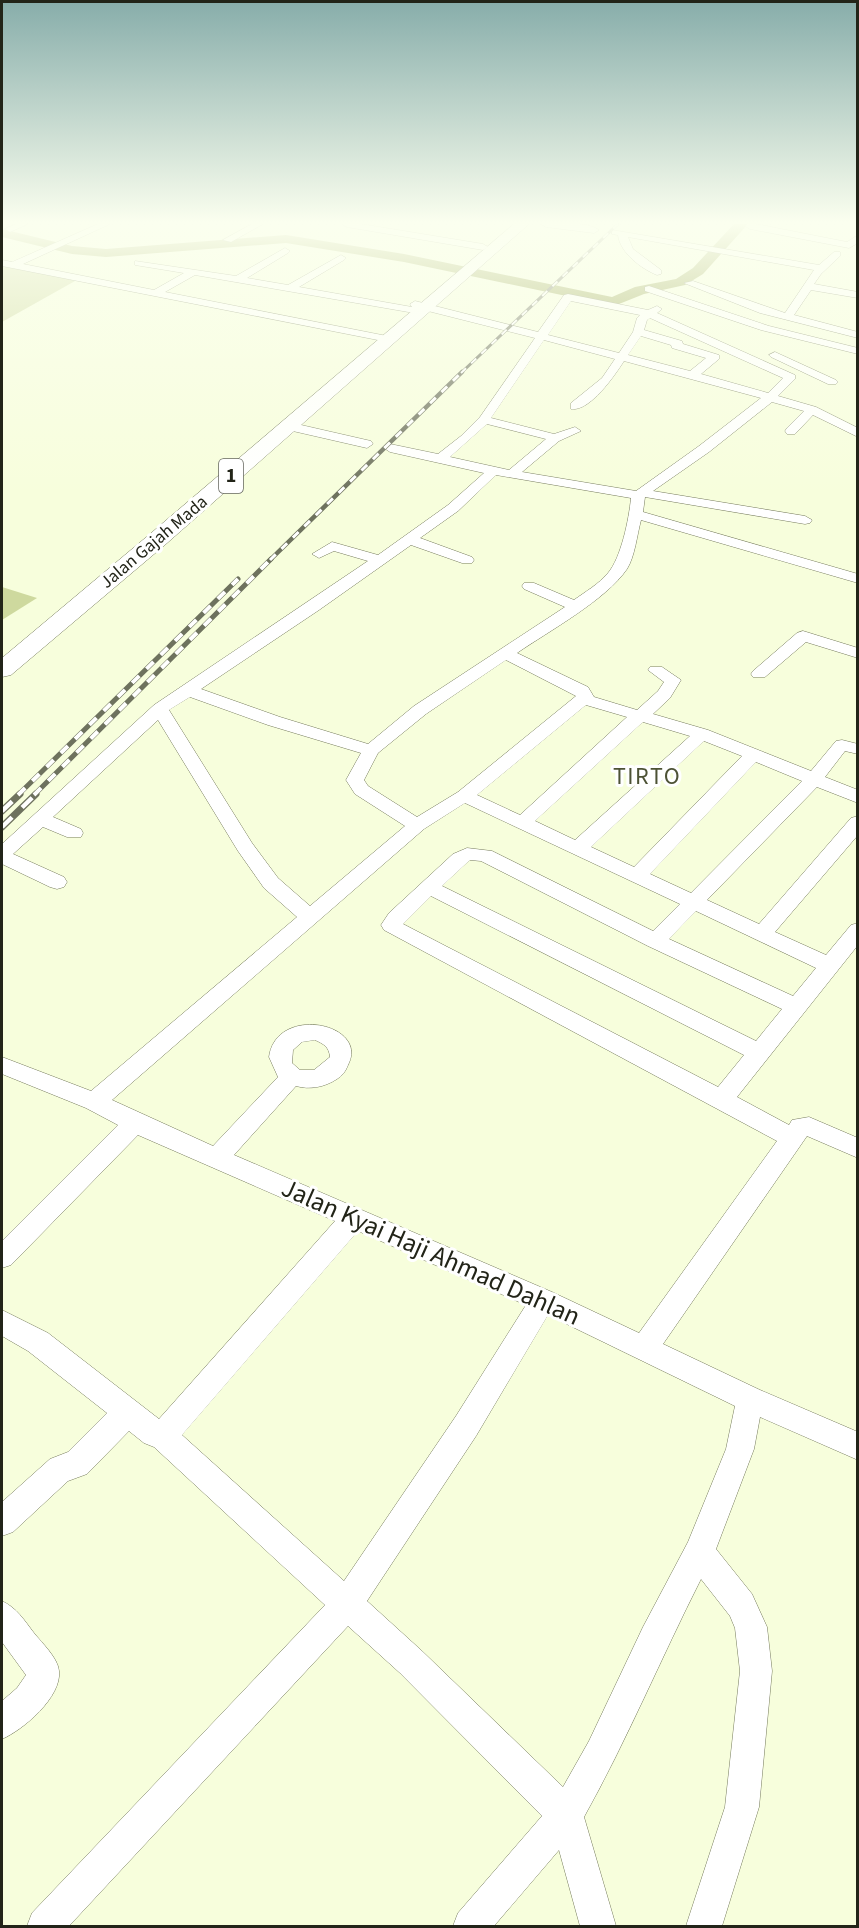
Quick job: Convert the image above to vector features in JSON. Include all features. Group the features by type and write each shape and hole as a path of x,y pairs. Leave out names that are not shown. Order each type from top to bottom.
{"highway":[{"name":"Jalan Gajah Mada","path":"2,669 288,426 409,314"},
{"name":"Jalan Gajah Mada","path":"2,654 382,338"}],"street":[{"path":"261,314 382,338"},
{"path":"448,314 540,335 727,384 812,410 858,433"},
{"path":"440,459 484,420 556,314"},
{"path":"575,406 601,386 623,357 638,332 638,325 650,314"},
{"path":"417,825 361,790 355,780 371,750 420,710 576,606 611,579 621,566 640,494 704,449 770,397 791,376 662,314"},
{"path":"665,314 729,336"},
{"path":"723,314 798,337 828,353"},
{"path":"778,314 858,335"},
{"path":"638,332 678,343 676,346 715,357 744,371 727,384"},
{"path":"798,337 766,352 832,382"},
{"path":"803,367 828,353 858,351"},
{"path":"692,375 715,357"},
{"path":"791,431 812,410"},
{"path":"484,420 555,438"},
{"path":"288,426 367,444"},
{"path":"512,474 555,438 575,431"},
{"path":"390,448 493,471 805,520"},
{"path":"57,882 2,855 160,709 314,607 453,508 493,471"},
{"path":"636,514 858,579"},
{"path":"408,539 467,560"},
{"path":"319,554 332,546 379,560"},
{"path":"529,586 576,606"},
{"path":"759,674 803,636 858,653"},
{"path":"505,653 582,691 586,698 638,717 702,734 858,797"},
{"path":"522,823 656,703 674,682 656,670"},
{"path":"189,691 274,721 371,750"},
{"path":"94,1102 417,825 464,796 586,698"},
{"path":"160,709 245,847 271,883 309,916"},
{"path":"578,848 702,734"},
{"path":"655,941 814,779 842,745 858,748"},
{"path":"638,875 753,755"},
{"path":"464,796 829,965"},
{"path":"40,819 74,833"},
{"path":"761,935 858,822"},
{"path":"791,1137 394,928 391,924 460,858 467,854 485,855 655,941 797,1007"},
{"path":"429,887 757,1052"},
{"path":"722,1100 757,1052 797,1007 858,930"},
{"name":"Jalan Kyai Haji Ahmad Dahlan","path":"2,1065 94,1102 135,1123 218,1157 353,1219 543,1300 750,1399 858,1446"},
{"path":"218,1157 292,1076"},
{"path":"2,1257 135,1123"},
{"path":"644,1348 800,1127 809,1126 856,1145"},
{"path":"163,1436 353,1219"},
{"path":"45,1926 347,1604 466,1426 543,1300"},
{"path":"2,1322 38,1341 154,1433 163,1436 411,1662 566,1815 597,1926"},
{"path":"471,1926 566,1815 601,1753 654,1638 699,1552 740,1449 750,1399"},
{"path":"2,1521 60,1469 77,1464 128,1412"},
{"path":"699,1552 741,1605 752,1627 756,1671 742,1807 704,1926"},
{"path":"2,1617 43,1671 43,1682 37,1691 2,1722"}],"green space":[{"path":"2,314 16,314 2,322"},
{"path":"2,587 37,598 2,620"}],"railway":[{"path":"461,373 523,314"},
{"path":"270,560 462,372"},
{"path":"34,795 271,559"},
{"path":"18,795 238,579"},
{"path":"2,811 20,794"},
{"path":"2,827 36,794"}],"district":[{"name":"TIRTO","path":"647,776"}]}
